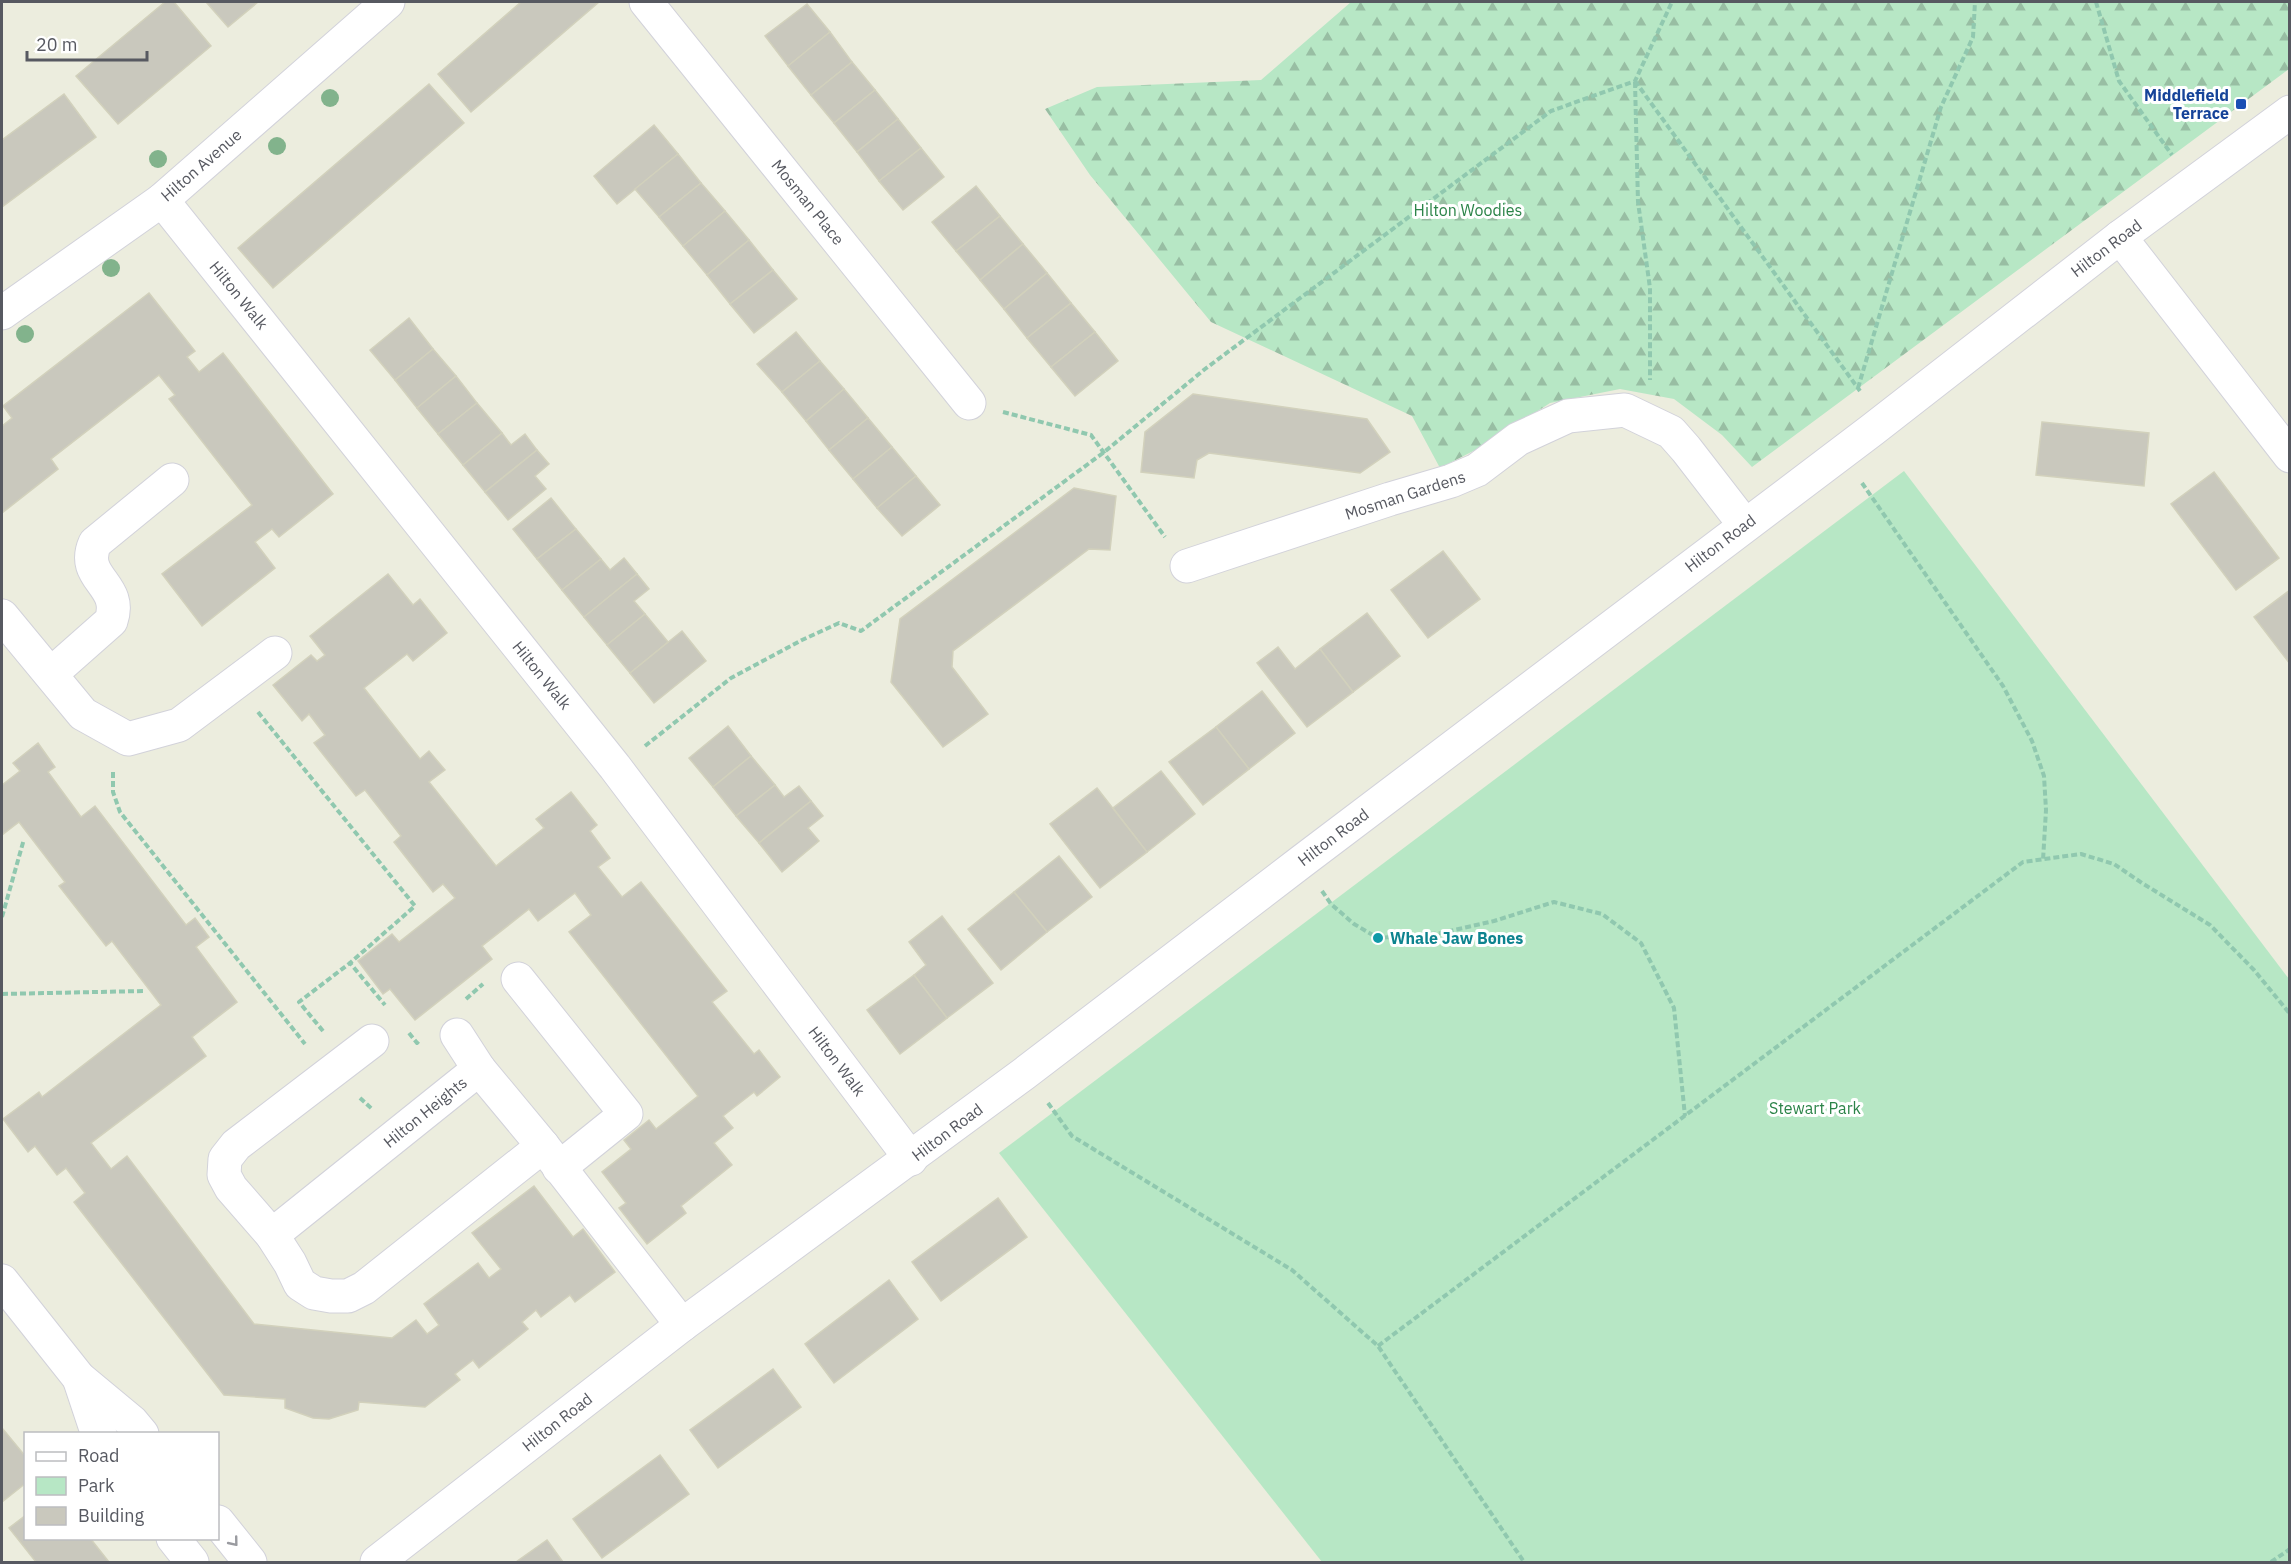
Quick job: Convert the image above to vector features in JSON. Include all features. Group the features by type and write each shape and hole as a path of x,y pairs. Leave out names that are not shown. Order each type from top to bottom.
{"street":[{"name":"Hilton Avenue","path":"2,313 162,200 388,2"},
{"name":"Mosman Place","path":"646,2 969,403"},
{"name":"Hilton Road","path":"377,1563 682,1325 1025,1073 1744,524 1841,453 2120,237 2289,112"},
{"name":"Hilton Walk","path":"162,200 615,767 910,1159"},
{"path":"2120,237 2289,456"},
{"name":"Mosman Gardens","path":"1187,566 1451,481 1477,470 1518,439 1568,416 1625,410 1671,432 1744,524"},
{"path":"51,674 111,621 115,610 114,600 90,563 90,553 95,543 172,480"},
{"path":"2,616 83,714 128,739 179,725 274,653"},
{"path":"350,1058 236,1145 225,1159 224,1175 231,1188 272,1235 300,1284 314,1293 331,1296 348,1296 364,1288 551,1157 626,1114 518,979"},
{"path":"447,1025 479,1069"},
{"name":"Hilton Heights","path":"272,1235 479,1069 682,1325"},
{"path":"2,1281 79,1378 132,1422 140,1432"},
{"path":"79,1378 99,1432"},
{"path":"219,1523 250,1563"},
{"path":"174,1540 192,1563"}],"path":[{"path":"1650,423 1650,288 1638,202 1635,81 1672,2"},
{"path":"1858,388 1941,107 1973,37 1975,2"},
{"path":"2096,2 2119,81 2192,183"},
{"path":"1635,81 1858,388 1884,420"},
{"path":"615,767 639,751 731,678 839,623 861,631 1102,453 1205,369 1551,111 1635,81"},
{"path":"969,403 1091,435 1187,566"},
{"path":"1841,453 2003,686 2032,741 2044,776 2046,810 2043,860"},
{"path":"235,683 416,906 350,963 299,1002 350,1058 373,1110"},
{"path":"128,739 113,770 113,792 120,812 298,1038 350,1058"},
{"path":"2,917 24,839"},
{"path":"1378,1346 2023,862 2081,854 2114,864 2210,925 2254,970 2289,1014"},
{"path":"1301,862 1331,904 1354,924 1378,938 1440,933 1494,921 1554,902 1602,914 1641,943 1674,1008 1684,1116"},
{"path":"402,1025 417,1043 447,1025 509,960 518,979"},
{"path":"350,963 387,1007"},
{"path":"2,994 144,990"},
{"path":"1025,1073 1072,1136 1292,1270 1378,1346 1524,1563"},
{"path":"2271,1563 2289,1549"}],"green space":[{"name":"Hilton Woodies","path":"1351,2 2289,2 2289,69 1752,467 1722,435 1674,399 1620,389 1550,403 1489,443 1440,468 1412,416 1211,322 1090,175 1045,109 1097,87 1261,80"},
{"name":"Stewart Park","path":"1904,471 2289,979 2289,1562 1322,1562 999,1153"}],"building":[{"path":"165,2 174,2 211,46 118,124 76,76"},
{"path":"206,2 258,2 228,27"},
{"path":"521,2 599,2 471,112 438,74"},
{"path":"807,4 830,32 788,66 765,36"},
{"path":"830,32 852,62 811,95 788,66"},
{"path":"852,62 875,90 834,123 811,95"},
{"path":"429,84 464,123 273,288 238,248"},
{"path":"875,90 898,119 857,152 834,123"},
{"path":"64,94 96,137 2,207 2,140"},
{"path":"898,119 921,148 879,181 857,152"},
{"path":"654,125 678,154 617,204 594,176"},
{"path":"921,148 944,177 903,210 879,181"},
{"path":"678,154 701,183 659,217 635,189"},
{"path":"701,183 725,211 683,246 659,217"},
{"path":"976,186 1000,216 956,251 932,222"},
{"path":"725,211 749,240 707,275 683,246"},
{"path":"1000,216 1023,244 980,280 956,251"},
{"path":"749,240 773,270 730,304 707,275"},
{"path":"1023,244 1047,273 1004,309 980,280"},
{"path":"773,270 797,299 754,333 730,304"},
{"path":"1047,273 1071,303 1027,338 1004,309"},
{"path":"149,293 195,351 187,357 199,372 223,353 333,494 279,537 272,529 255,542 275,568 202,626 162,574 252,505 169,399 175,395 159,375 51,459 58,469 2,513 2,426 12,418 3,406"},
{"path":"1071,303 1095,332 1051,367 1027,338"},
{"path":"409,318 433,349 395,380 370,350"},
{"path":"796,332 820,361 782,392 757,364"},
{"path":"1095,332 1118,361 1075,396 1051,367"},
{"path":"433,349 456,376 417,408 395,380"},
{"path":"820,361 844,389 806,421 782,392"},
{"path":"456,376 477,403 438,434 417,408"},
{"path":"844,389 868,418 829,450 806,421"},
{"path":"1193,394 1367,419 1390,452 1360,473 1209,453 1197,460 1194,478 1141,472 1145,432"},
{"path":"477,403 502,433 463,465 438,434"},
{"path":"868,418 892,447 853,479 829,450"},
{"path":"2042,422 2149,433 2144,486 2036,475"},
{"path":"502,433 511,445 525,434 537,450 485,492 463,465"},
{"path":"892,447 916,476 877,508 853,479"},
{"path":"537,450 549,464 535,476 546,489 508,520 485,492"},
{"path":"2214,472 2279,558 2236,590 2171,504"},
{"path":"916,476 940,505 902,536 877,508"},
{"path":"1074,488 1116,496 1110,550 1089,549 953,651 952,667 988,714 943,747 891,682 900,619"},
{"path":"551,498 576,529 537,559 513,529"},
{"path":"576,529 601,559 562,590 537,559"},
{"path":"1443,551 1480,599 1428,638 1391,590"},
{"path":"624,558 637,574 584,617 562,590 601,559 610,570"},
{"path":"388,574 413,605 420,599 447,633 413,661 407,654 364,688 420,759 429,751 445,770 429,782 496,866 544,828 536,819 571,792 597,825 590,831 610,858 598,867 622,897 641,882 727,991 712,1002 754,1054 759,1050 780,1077 757,1096 754,1092 723,1116 733,1128 714,1143 732,1165 681,1206 686,1213 647,1244 619,1208 626,1203 602,1172 631,1149 624,1140 649,1120 656,1129 698,1096 569,932 591,915 575,893 538,921 529,909 482,946 492,959 415,1020 390,989 383,994 358,961 392,934 399,942 455,898 443,884 433,892 394,842 401,836 365,790 356,796 314,743 325,735 309,714 302,721 273,685 311,655 317,661 325,655 310,636"},
{"path":"637,574 649,589 634,601 645,614 607,645 584,617"},
{"path":"2290,590 2290,664 2254,617"},
{"path":"1367,613 1400,656 1353,692 1320,649"},
{"path":"645,614 668,642 630,673 607,645"},
{"path":"682,631 706,661 654,703 630,673"},
{"path":"1278,647 1295,669 1320,649 1353,692 1307,727 1257,663"},
{"path":"1262,691 1295,733 1249,769 1216,727"},
{"path":"728,726 751,756 713,787 689,758"},
{"path":"1216,727 1249,769 1203,805 1169,762"},
{"path":"38,743 55,767 48,772 81,817 95,806 186,925 195,918 209,937 196,947 237,1002 192,1037 206,1056 91,1143 111,1169 127,1156 254,1324 392,1338 416,1320 427,1334 439,1325 424,1304 478,1263 489,1278 501,1269 472,1233 534,1186 573,1237 583,1229 615,1272 575,1302 570,1295 541,1317 536,1310 522,1322 528,1329 479,1368 473,1360 455,1374 460,1380 425,1407 359,1402 358,1410 329,1419 313,1418 285,1408 285,1399 224,1395 74,1202 85,1193 66,1168 57,1175 35,1146 28,1152 3,1119 39,1092 42,1097 161,1005 112,941 106,946 59,886 65,882 19,822 2,835 2,785 20,771 13,763"},
{"path":"751,756 775,785 736,816 713,787"},
{"path":"1161,771 1195,814 1147,852 1113,808"},
{"path":"775,785 784,797 799,786 811,801 759,843 736,816"},
{"path":"1097,788 1147,852 1100,888 1050,824"},
{"path":"811,801 823,816 808,828 819,841 782,872 759,843"},
{"path":"1059,856 1092,897 1047,932 1014,892"},
{"path":"1014,892 1047,932 1001,970 968,929"},
{"path":"942,916 993,983 947,1018 914,975 926,965 909,942"},
{"path":"914,975 947,1018 900,1054 867,1010"},
{"path":"998,1198 1027,1237 941,1301 912,1262"},
{"path":"889,1280 918,1319 834,1383 805,1344"},
{"path":"773,1369 801,1407 718,1468 690,1430"},
{"path":"2,1428 24,1455 24,1485 2,1502"},
{"path":"660,1455 689,1494 602,1558 573,1519"},
{"path":"24,1517 24,1540 92,1540 109,1562 36,1562 9,1528"},
{"path":"547,1540 563,1562 516,1562"}],"place":[{"name":"Middlefield Terrace","path":"2241,104"},
{"name":"Whale Jaw Bones","path":"1378,938"}]}
